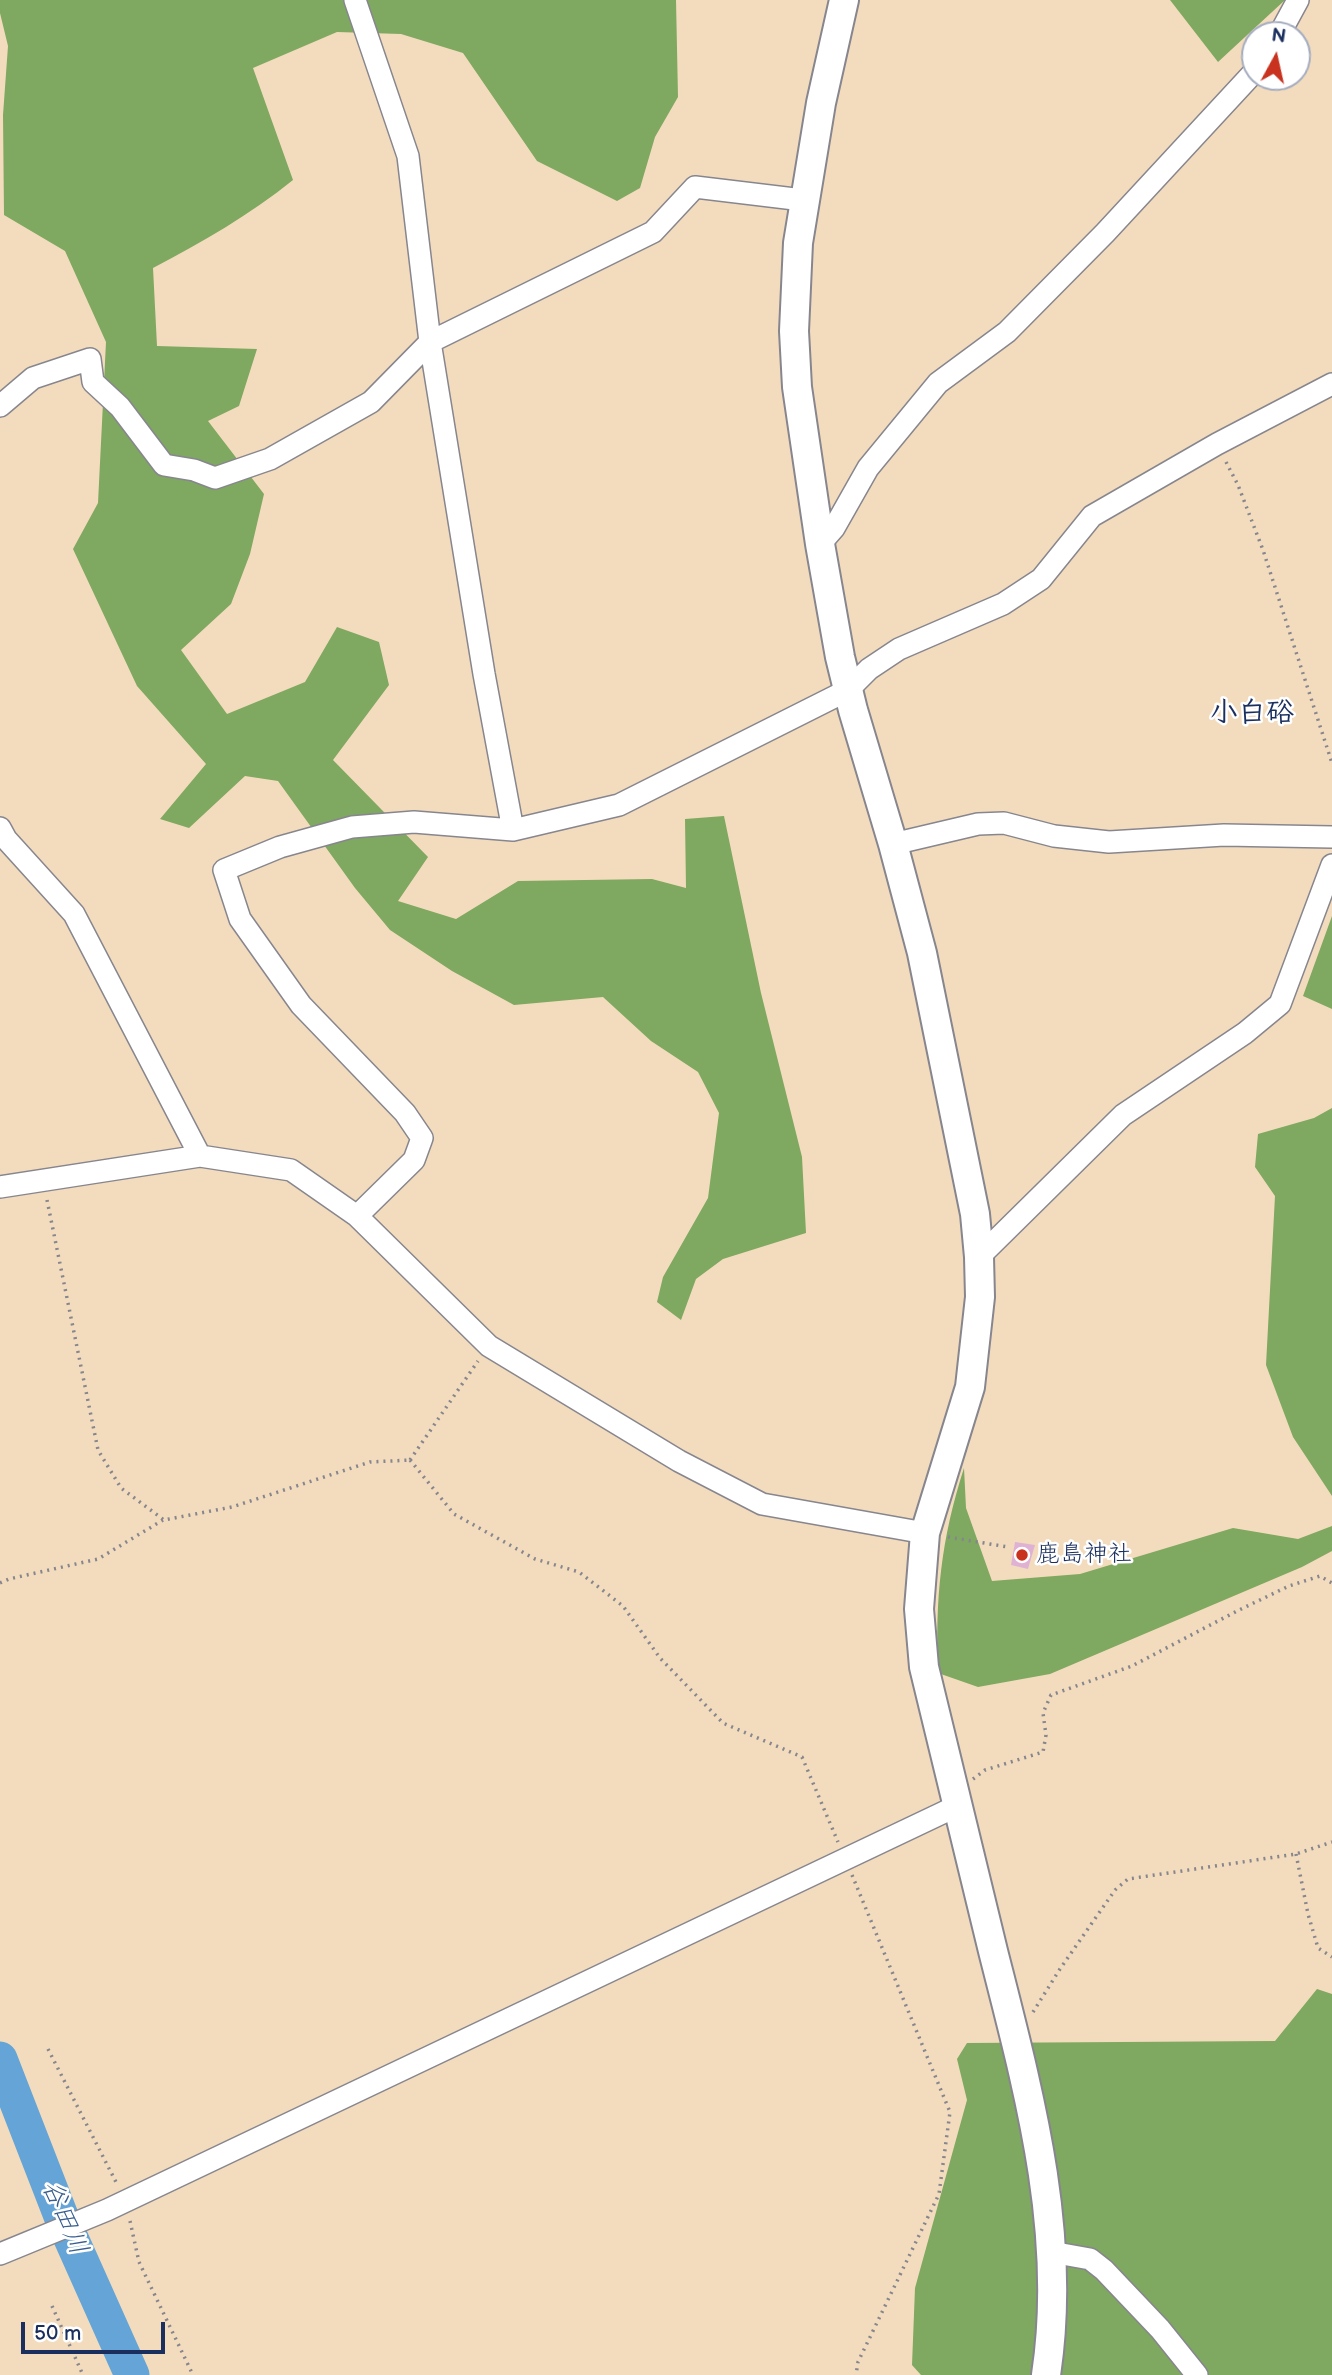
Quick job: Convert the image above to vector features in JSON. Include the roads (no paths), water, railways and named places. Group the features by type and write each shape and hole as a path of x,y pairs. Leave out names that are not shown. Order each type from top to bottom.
{"street":[{"path":"355,0 408,156 430,342 482,661 513,830"},
{"path":"844,0 803,200 794,287 795,358 820,544 848,690 922,953 975,1214 980,1297 970,1387 925,1533 919,1609 923,1657 1016,2041 1043,2165 1051,2252 1050,2330 1046,2375"},
{"path":"1287,21 1298,0"},
{"path":"820,544 834,528 868,468 938,383 1017,322 1105,233 1241,86"},
{"path":"0,406 33,378 90,359 93,382 120,407 164,465 194,470 215,478 270,459 371,402 430,342 653,232 695,187 803,200"},
{"path":"357,1216 414,1160 422,1138 405,1113 301,1005 240,919 224,870 280,847 352,827 414,822 513,830 619,805 848,690 869,669 899,649 1003,604 1041,579 1092,516 1217,444 1332,384"},
{"path":"893,844 978,824 1004,823 1054,836 1109,842 1224,835 1332,837"},
{"path":"0,828 6,839 74,914 200,1156"},
{"path":"979,1257 1123,1115 1245,1034 1280,1004 1332,865"},
{"path":"0,1187 200,1156 291,1170 357,1216 489,1346 679,1461 762,1504 925,1533"},
{"path":"0,2254 107,2210 846,1859 956,1799"},
{"path":"1051,2252 1090,2259 1104,2270 1160,2329 1197,2375"}],"waterway":[{"name":"谷田川","path":"0,2059 61,2216 132,2375"}],"place":[{"name":"鹿島神社","path":"1022,1555"}],"district":[{"name":"小白硲","path":"1252,714"}]}
